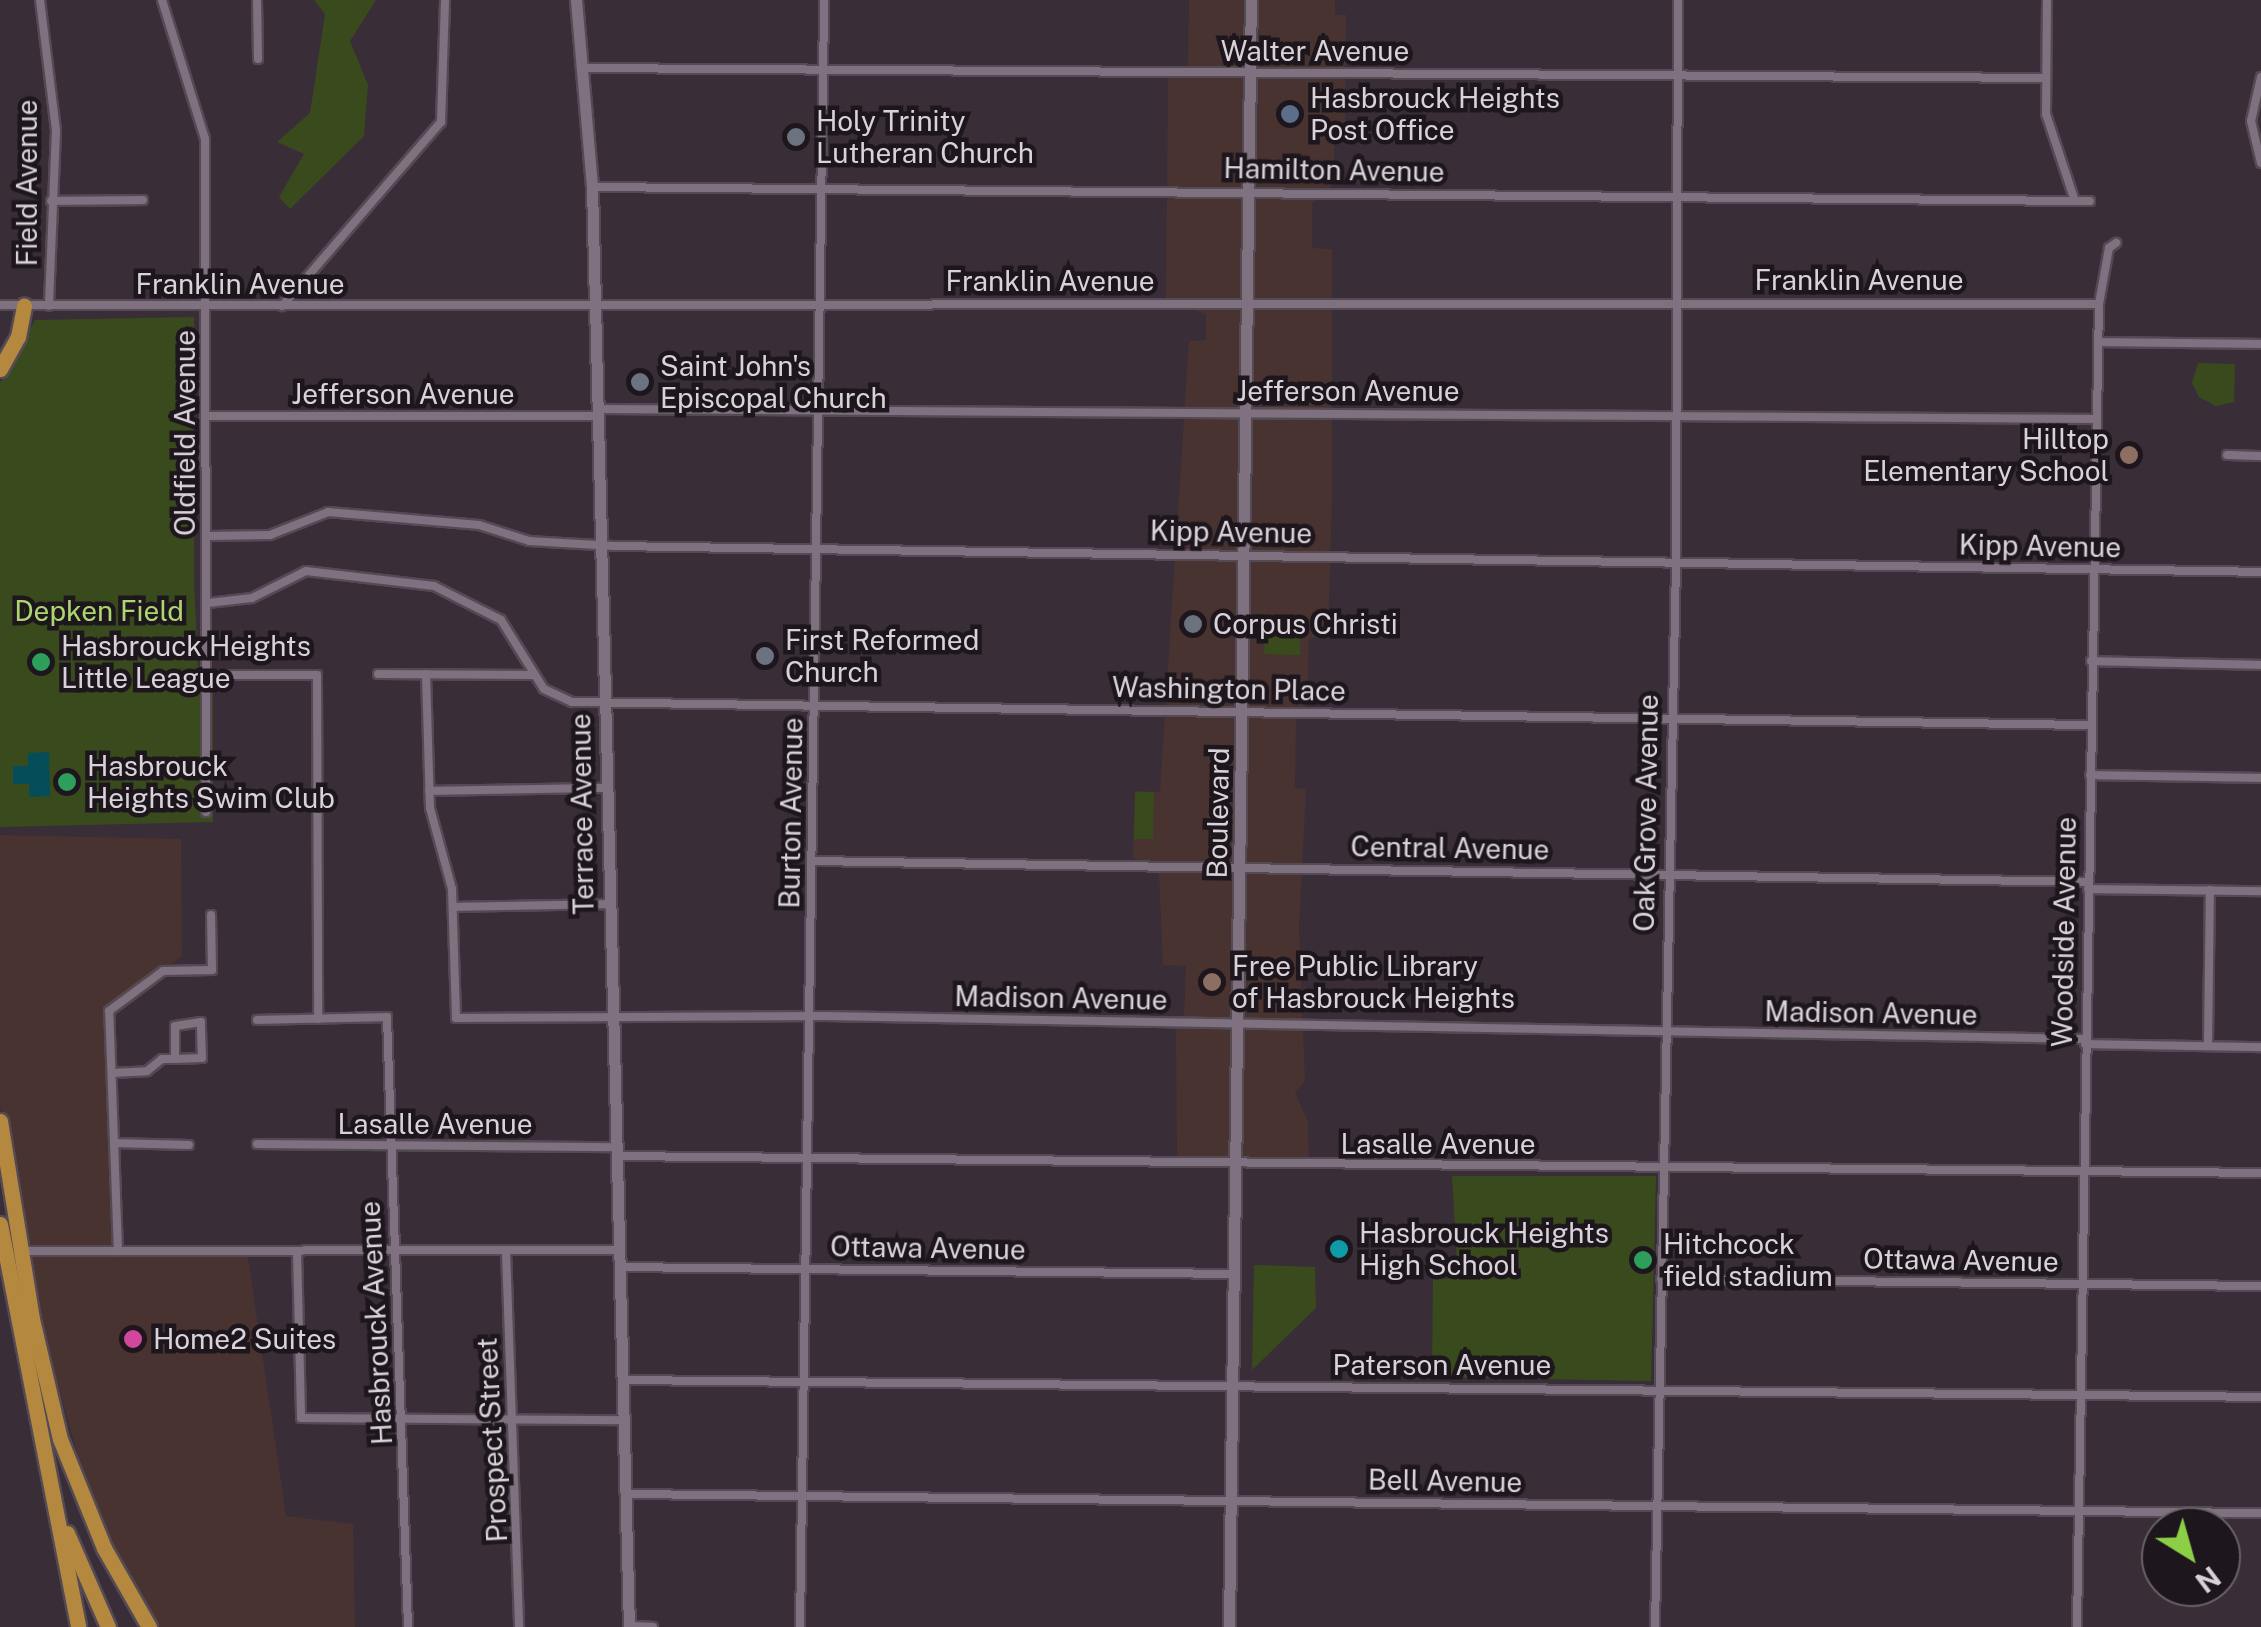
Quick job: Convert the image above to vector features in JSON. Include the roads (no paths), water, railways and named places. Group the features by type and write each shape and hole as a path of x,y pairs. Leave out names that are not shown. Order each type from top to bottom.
{"highway":[{"path":"0,368 20,330 24,306"},
{"path":"0,1121 20,1251 64,1451 104,1548 149,1627"},
{"path":"0,1224 78,1627"},
{"path":"34,1403 61,1514 108,1627"}],"street":[{"name":"Field Avenue","path":"40,0 56,130 48,306"},
{"name":"Oldfield Avenue","path":"162,0 205,139 206,812"},
{"path":"257,0 258,60"},
{"path":"281,306 441,122 445,0"},
{"name":"Terrace Avenue","path":"576,0 592,187 610,1014 628,1494 629,1627"},
{"name":"Burton Avenue","path":"800,1627 815,704 811,548 822,410 824,0"},
{"name":"Boulevard","path":"1228,1627 1248,556 1251,0"},
{"name":"Oak Grove Avenue","path":"1656,1627 1670,718 1676,561 1678,0"},
{"path":"2047,0 2050,135 2074,198 2090,201"},
{"name":"Walter Avenue","path":"584,68 2046,78"},
{"path":"2261,77 2251,122 2261,163"},
{"name":"Hamilton Avenue","path":"592,187 2074,198"},
{"path":"51,201 143,200"},
{"name":"Woodside Avenue","path":"2076,1627 2099,304 2109,248 2116,243"},
{"name":"Franklin Avenue","path":"0,305 2099,304"},
{"path":"2098,342 2261,344"},
{"name":"Jefferson Avenue","path":"207,416 822,410 2097,419"},
{"path":"2227,455 2261,456"},
{"name":"Kipp Avenue","path":"208,536 270,536 328,512 479,525 529,542 601,545 2261,572"},
{"path":"208,603 252,598 306,570 434,586 501,620 534,675"},
{"path":"2091,662 2261,664"},
{"path":"378,674 534,675"},
{"path":"426,674 429,791 453,907 608,904"},
{"path":"208,675 317,676 318,1019 257,1020"},
{"name":"Washington Place","path":"534,675 562,700 605,702 2090,725"},
{"path":"2090,775 2261,778"},
{"path":"429,791 606,788"},
{"name":"Central Avenue","path":"812,862 1668,874 2261,891"},
{"path":"2208,1046 2210,890"},
{"name":"Madison Avenue","path":"453,907 456,1018 610,1014 810,1017 2261,1047"},
{"path":"118,1251 109,1010 163,970 212,970 211,915"},
{"name":"Hasbrouck Avenue","path":"318,1019 387,1017 404,1419 408,1627"},
{"path":"112,1072 147,1071 175,1059 202,1058 201,1022 175,1026 175,1059"},
{"path":"114,1144 189,1145"},
{"name":"Lasalle Avenue","path":"257,1144 808,1158 2261,1173"},
{"name":"Prospect Street","path":"506,1250 518,1627"},
{"path":"20,1251 618,1250"},
{"path":"297,1251 300,1418 624,1420"},
{"name":"Ottawa Avenue","path":"619,1267 1236,1274"},
{"name":"Ottawa Avenue","path":"1661,1279 2261,1286"},
{"name":"Paterson Avenue","path":"623,1380 2261,1397"},
{"name":"Bell Avenue","path":"628,1494 2261,1513"},
{"path":"629,1627 653,1627"}],"water":[{"path":"49,752 50,796 29,797 29,784 13,784 13,766 28,766 28,753"}],"place":[{"name":"Hasbrouck Heights Post Office","path":"1290,114"},
{"name":"Holy Trinity Lutheran Church","path":"796,137"},
{"name":"Saint John's Episcopal Church","path":"640,382"},
{"name":"Hilltop Elementary School","path":"2129,455"},
{"name":"Corpus Christi","path":"1193,624"},
{"name":"First Reformed Church","path":"765,656"},
{"name":"Hasbrouck Heights Little League","path":"41,662"},
{"name":"Hasbrouck Heights Swim Club","path":"67,782"},
{"name":"Free Public Library of Hasbrouck Heights","path":"1212,982"},
{"name":"Hasbrouck Heights High School","path":"1339,1249"},
{"name":"Hitchcock field stadium","path":"1643,1260"},
{"name":"Home2 Suites","path":"133,1339"}],"park label":[{"name":"Depken Field","path":"99,611"}]}
